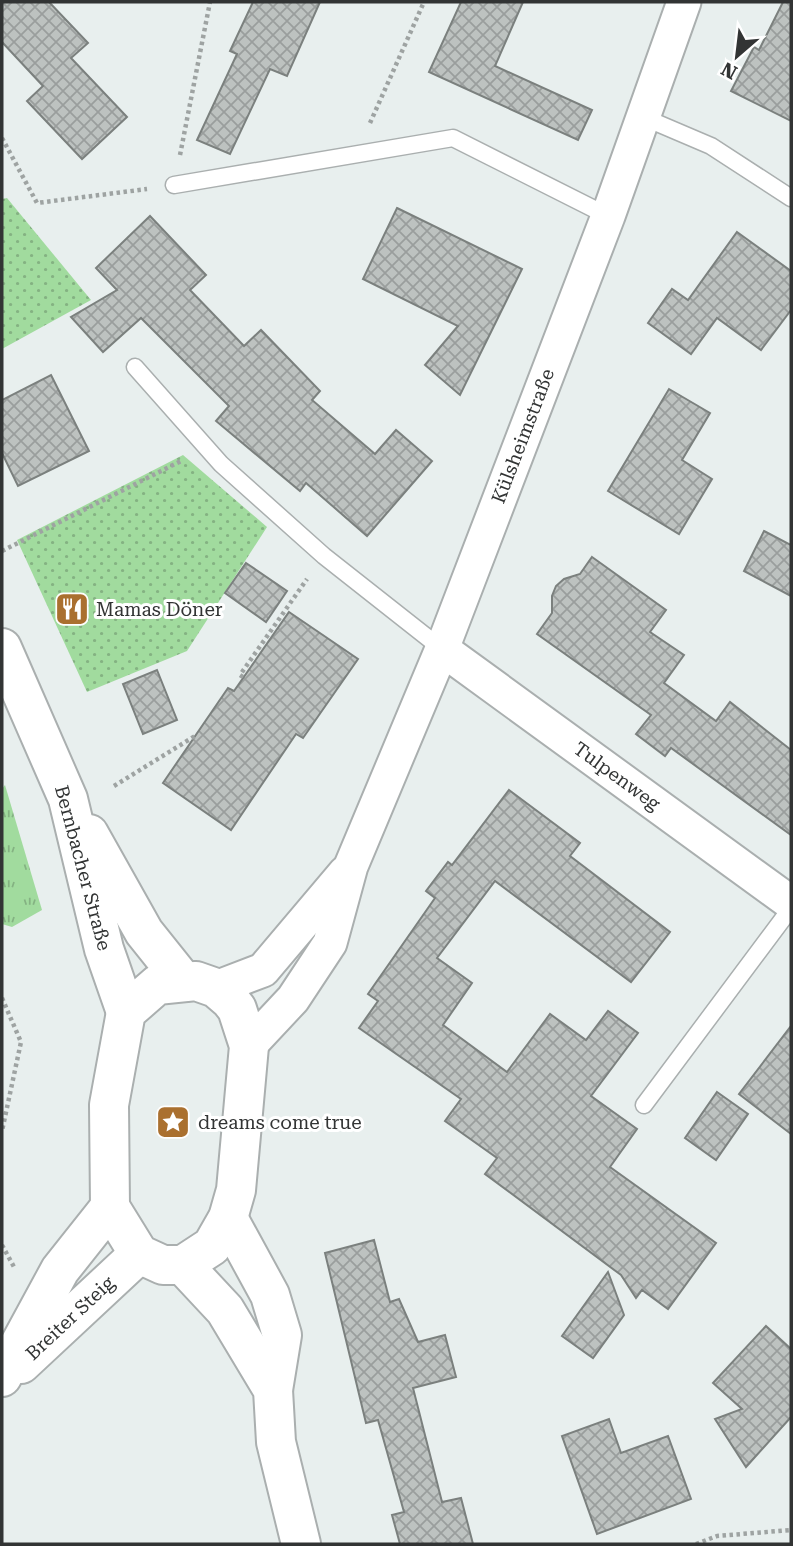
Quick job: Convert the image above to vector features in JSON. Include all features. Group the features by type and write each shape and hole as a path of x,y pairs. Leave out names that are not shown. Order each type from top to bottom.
{"street":[{"name":"Külsheimstraße","path":"248,1046 293,999 330,943 351,866 442,649 608,216 684,2"},
{"name":"Bernbacher Straße","path":"2,648 68,799 104,949 125,1012"},
{"name":"Tulpenweg","path":"442,649 791,906"},
{"path":"68,799 144,932 200,985 237,1009 248,1046 236,1190 228,1218 212,1246 183,1265 163,1265 139,1254 110,1207 109,1105 125,1012 156,985 200,985"},
{"name":"Külsheimstraße","path":"200,985 263,970 351,866"},
{"path":"2,1377 60,1270 110,1207"},
{"path":"228,1218 270,1295 282,1335 273,1390 276,1442 301,1544"},
{"name":"Breiter Steig","path":"2,1383 139,1254"},
{"path":"183,1265 225,1310 273,1390"}],"lane":[{"path":"643,117 712,146 791,198"},
{"path":"174,185 453,138 608,216"},
{"path":"135,367 207,448 324,556 442,649"},
{"path":"644,1105 791,906"}],"path":[{"path":"2,138 37,203 174,185 210,2"},
{"path":"356,155 424,2"},
{"path":"2,551 207,448"},
{"path":"243,677 240,675 324,556"},
{"path":"114,786 195,736"},
{"path":"2,999 21,1042 2,1131"},
{"path":"696,1544 717,1536 791,1530"}],"green space":[{"path":"7,198 91,300 2,349 2,199"},
{"path":"183,455 267,527 187,651 87,692 17,540"},
{"path":"5,785 42,910 12,927 2,924 2,789"}],"building":[{"path":"2,2 49,2 88,43 71,58 127,117 82,159 27,101 43,86 2,42"},
{"path":"253,2 320,2 287,76 270,69 230,154 197,140 237,54 230,51"},
{"path":"461,2 523,2 495,66 592,110 578,140 429,72"},
{"path":"783,2 791,2 791,121 731,91 754,47 759,50"},
{"path":"397,208 522,269 460,395 425,365 458,326 363,279"},
{"path":"150,216 206,275 190,290 244,346 261,330 320,391 312,400 375,454 396,430 432,461 367,536 306,483 300,491 216,421 229,406 141,318 103,352 71,317 117,290 96,268"},
{"path":"737,232 791,271 791,310 761,350 717,318 691,354 648,323 672,289 688,300"},
{"path":"51,375 89,451 18,486 2,453 2,400"},
{"path":"669,389 710,413 682,460 712,479 679,534 608,491"},
{"path":"764,531 791,545 791,596 744,571"},
{"path":"592,557 666,610 650,632 684,655 664,683 716,721 730,702 791,750 791,835 671,748 665,756 636,734 651,715 537,634 552,613 552,596 556,586 564,579 580,574"},
{"path":"246,563 287,591 266,622 225,593"},
{"path":"289,612 358,659 303,738 296,734 231,830 163,783 228,688 234,691"},
{"path":"157,670 177,720 143,734 123,684"},
{"path":"509,790 580,843 570,856 670,932 631,982 495,881 437,958 472,983 443,1025 507,1072 550,1014 586,1040 608,1011 638,1033 591,1096 637,1129 610,1167 716,1243 668,1309 642,1290 636,1298 621,1275 485,1174 497,1158 445,1121 461,1099 359,1028 378,1001 368,994 435,898 426,891 448,862 452,865"},
{"path":"791,1026 791,1134 739,1094"},
{"path":"717,1092 748,1114 716,1160 685,1138"},
{"path":"374,1240 390,1302 399,1299 418,1342 445,1335 456,1377 413,1388 442,1502 461,1498 473,1544 400,1544 392,1515 404,1512 378,1420 366,1423 325,1253"},
{"path":"608,1272 624,1315 593,1358 562,1336"},
{"path":"766,1326 791,1349 791,1417 746,1467 715,1419 742,1409 713,1383"},
{"path":"609,1419 621,1453 668,1436 691,1499 597,1534 562,1436"}],"place":[{"name":"Mamas Döner","path":"72,609"},
{"name":"dreams come true","path":"173,1122"}]}
